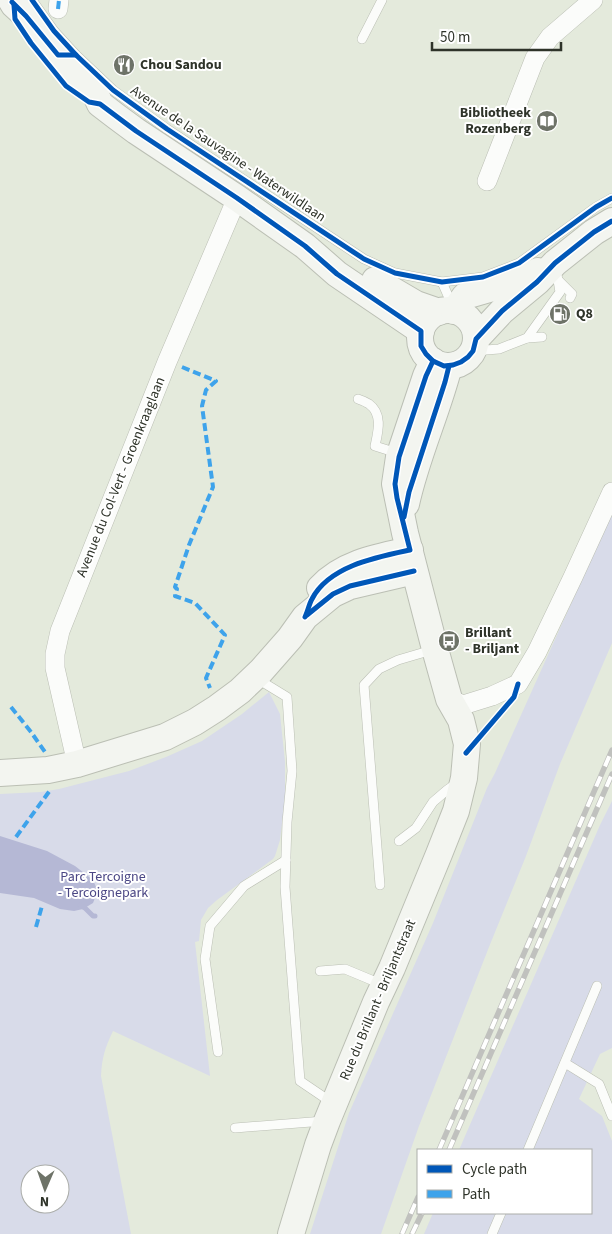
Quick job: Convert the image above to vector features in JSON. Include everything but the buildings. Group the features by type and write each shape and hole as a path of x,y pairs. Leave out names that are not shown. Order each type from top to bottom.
{"street":[{"path":"487,181 535,58 550,37 593,0"},
{"name":"Avenue de la Sauvagine - Waterwildlaan","path":"14,4 15,19 66,86 89,102 100,104 136,131 237,198 305,246 337,274 421,332"},
{"name":"Avenue du Col-Vert - Groenkraaglaan","path":"77,764 54,668 60,631 171,353 237,198"},
{"path":"557,272 520,280 465,296 447,311 431,316 428,319 421,332 421,346 426,354 441,363 457,364 464,360 502,311 537,282 557,272 603,229"},
{"name":"Avenue de la Sauvagine - Waterwildlaan","path":"305,246 344,262 416,304 447,311"},
{"path":"447,311 462,314 468,319 475,330 474,345"},
{"path":"441,363 426,376 409,457 395,484 405,533 449,699 449,723 454,746 464,772"},
{"path":"449,699 463,706 518,684 537,652 612,492"},
{"path":"0,773 48,770 77,764 165,737 195,722 217,708 255,677 290,638 305,617 333,594 412,560"},
{"name":"Rue du Brillant - Briljantstraat","path":"291,1234 330,1112 453,820 464,772"}],"lane":[{"path":"362,39 382,0"},
{"name":"Avenue de la Sauvagine - Waterwildlaan","path":"14,4 54,31 113,90 167,129 364,259 395,273 442,282 483,277 519,263 596,207 612,198"},
{"path":"557,272 572,294 570,298"},
{"path":"527,338 560,292 557,272"},
{"path":"442,282 447,311"},
{"path":"474,345 499,349 527,338 542,337"},
{"path":"358,399 369,403 377,412 379,423 375,446 409,457"},
{"path":"380,885 364,685 379,669 398,660 435,649"},
{"path":"255,677 287,697 292,771 287,822 285,887 300,1081 330,1112"},
{"path":"399,841 416,828 433,802 464,772"},
{"path":"218,1052 205,960 210,926 244,886 286,860"},
{"path":"320,971 345,969 384,985"},
{"path":"528,1149 597,986"},
{"path":"565,1063 599,1084 612,1116"},
{"path":"234,1128 330,1112"},
{"path":"492,1234 501,1214"}],"green space":[{"path":"612,508 612,643 560,764 526,856 419,1126 381,1234 310,1234 349,1113 433,923 487,788 583,577"},
{"name":"Parc Tercoigne - Tercoignepark","path":"269,692 280,714 285,762 285,799 280,840 273,859 208,908 201,920 199,941 195,942 210,1076 113,1031 104,1053 101,1076 131,1234 0,1234 0,794 59,789 129,771 202,741 242,714"},
{"path":"612,801 612,1048 600,1054 579,1099 602,1116 612,1141 612,1234 424,1234 433,1214 592,1214 592,1149 459,1149"}],"water":[{"path":"0,836 47,851 75,866 93,880 97,893 93,903 83,909 74,911 60,909 34,898 0,893"}],"waterway":[{"path":"80,905 95,916"}],"railway":[{"path":"439,1149 612,750"},
{"path":"449,1149 612,774"},
{"path":"402,1234 417,1199"},
{"path":"412,1234 422,1214"}],"marked path":[{"path":"58,9 59,0"},
{"path":"182,367 216,381 206,390 202,406 213,487 189,545 175,587 177,589 175,596 195,603 225,635 206,678 210,688"},
{"path":"11,707 45,752"},
{"path":"16,837 51,789"},
{"path":"36,927 42,906"}],"cycle path":[{"path":"32,0 54,31 113,90 167,129 364,259 395,273 442,282 483,277 519,263 596,207 612,198"},
{"path":"12,2 58,55 76,55"},
{"path":"14,5 15,19 31,43 66,86 89,102 100,104 136,131 237,198 305,246 337,274 421,331 421,346 426,354 433,361 444,366 453,365 468,357 473,351 476,339 502,311 537,282 555,263 594,232 612,221"},
{"path":"305,617 312,599 330,578 369,560 410,550 395,484 399,457 426,376 433,361"},
{"path":"404,517 409,492 449,366"},
{"path":"307,615 333,594 350,586 414,571"},
{"path":"466,753 514,697 518,684"}],"place":[{"name":"Chou Sandou","path":"124,65"},
{"name":"Bibliotheek Rozenberg","path":"547,121"},
{"name":"Q8","path":"560,314"},
{"name":"Brillant - Briljant","path":"449,641"}]}
